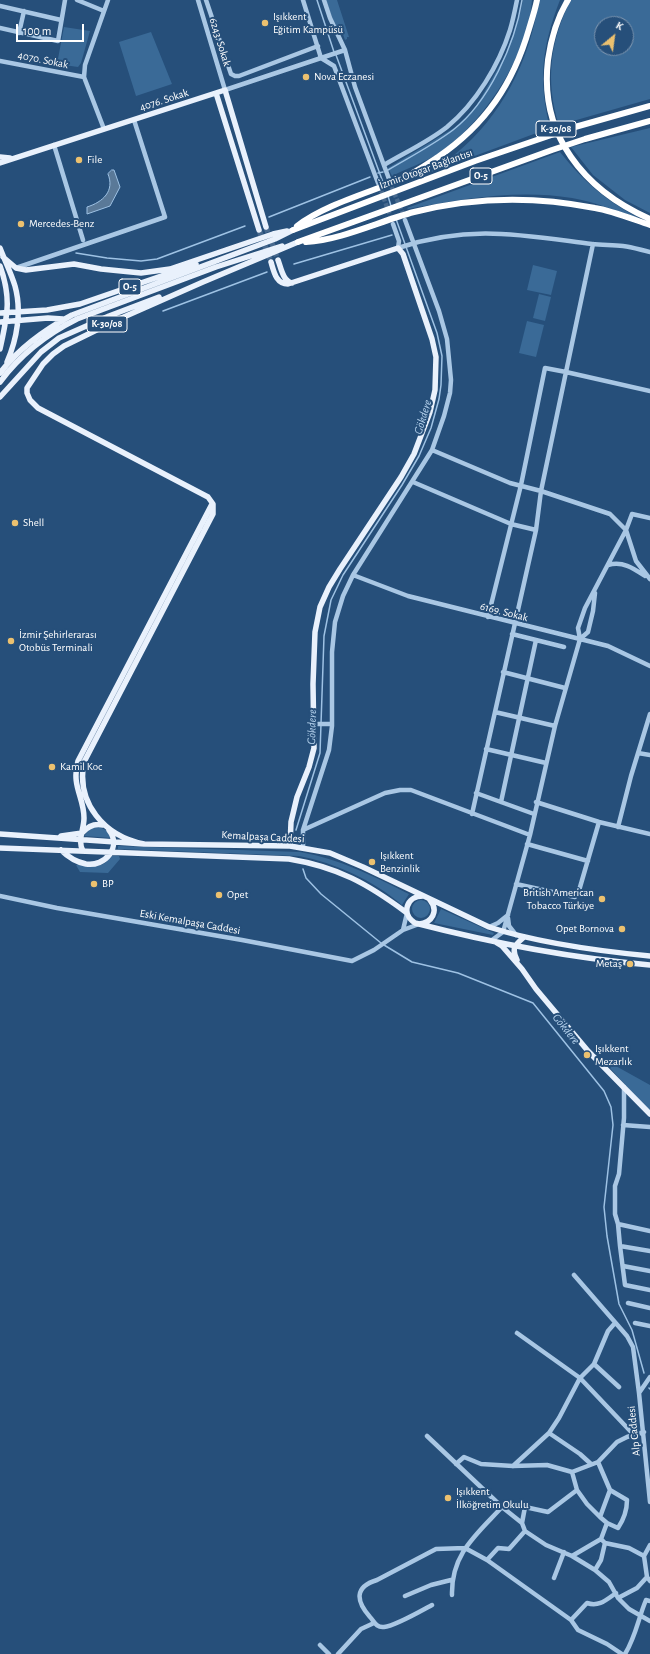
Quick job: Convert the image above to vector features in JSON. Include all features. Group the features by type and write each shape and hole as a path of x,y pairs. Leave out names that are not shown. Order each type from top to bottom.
{"highway":[{"path":"293,230 303,221 320,212 401,179 425,166 455,146 485,117 504,88 517,64 535,12 537,0"},
{"name":"K-30/08","path":"568,0 554,32 547,68 547,92 549,105 560,139 576,165 592,182 614,199 650,219"},
{"name":"İzmir Otogar Bağlantısı","path":"293,230 475,161 575,127 650,106"},
{"name":"O-5","path":"298,242 552,150 650,120"},
{"name":"K-30/08","path":"298,242 325,239 414,212 456,203 486,200 542,200 596,208 650,225"}],"main road":[{"name":"4076. Sokak","path":"0,164 12,158 54,146 225,90"},
{"path":"225,90 266,228"},
{"path":"216,93 259,230"},
{"name":"4076. Sokak","path":"0,158 12,158"},
{"path":"3,257 16,268 30,270 71,264 141,273 152,272 170,269 275,233 293,230"},
{"name":"İzmir Otogar Bağlantısı","path":"215,265 293,230"},
{"path":"0,373 27,345 66,318 86,309 215,265 298,242"},
{"name":"K-30/08","path":"213,504 208,497 38,408 29,399 27,388 47,359 68,344 105,325 298,242"},
{"path":"0,248 15,288 18,317 13,344 0,383"},
{"path":"271,262 280,282 286,284 398,248 403,254 432,339 436,357 435,390 430,412 414,454 340,569 329,587 320,607 315,632 313,724 314,748 309,767 297,797 291,822 290,846"},
{"name":"O-5","path":"0,313 47,310 91,301 186,268 211,256"},
{"path":"278,260 286,281 292,283"},
{"path":"0,383 27,352 67,324 215,265"},
{"path":"0,266 6,284 8,298 7,314 0,349"},
{"path":"0,397 43,350 59,338 96,321 203,282"},
{"path":"0,322 48,318 79,322 96,321"},
{"path":"60,850 76,861 94,864 102,862 111,852 114,842 112,834 93,813 86,796 82,780 84,762 212,514 213,504"},
{"path":"83,851 80,840 84,812 76,782 78,761 213,504"},
{"path":"48,838 82,833 86,828 97,824 106,827 130,840 144,844"},
{"name":"Kemalpaşa Caddesi","path":"0,834 144,844 290,846 330,853 489,927 503,932 517,936 601,950 650,956"},
{"name":"Kemalpaşa Caddesi","path":"0,848 275,858 313,863 353,878 407,913"},
{"path":"419,924 428,922 433,916 434,907 430,900 422,896 413,898 408,904 407,913 411,921 419,924 515,945 602,961 650,965"},
{"path":"522,969 514,953 515,945 524,937"},
{"path":"492,940 502,946 522,969 536,989 588,1051 650,1114"}],"street":[{"path":"0,28 58,41 65,0"},
{"path":"77,0 104,11"},
{"path":"104,129 84,77 85,65 108,0"},
{"name":"6243. Sokak","path":"198,0 225,90"},
{"path":"206,0 231,74 234,76 245,74 318,46"},
{"path":"303,0 322,58 334,66 378,183"},
{"path":"324,0 330,18 345,50 355,87 389,179"},
{"path":"384,165 445,128 466,109 491,72 499,55 510,30 517,0"},
{"path":"0,6 61,20"},
{"path":"19,33 24,11"},
{"name":"4076. Sokak","path":"225,90 345,50"},
{"name":"4070. Sokak","path":"0,61 84,77"},
{"path":"16,268 165,217 134,120"},
{"path":"54,146 83,240"},
{"path":"303,848 303,830 328,750 332,724 332,652 335,622 343,596 353,575 432,450 444,416 450,393 447,339 439,311 405,220"},
{"path":"393,224 399,241 398,248 449,235 493,233 624,246 650,252"},
{"path":"472,814 536,530 541,491 594,244"},
{"path":"488,617 521,485 545,368 650,391"},
{"path":"432,450 510,483 541,491 610,514 626,530 636,561 649,578"},
{"path":"413,482 511,524 536,530"},
{"path":"492,940 503,932 508,915 530,835 536,802 555,726 580,639 578,628 585,608 596,590 626,530 632,514 650,518"},
{"path":"608,565 616,563 629,566 649,578"},
{"name":"6169. Sokak","path":"353,575 408,596 514,624 608,646 650,666"},
{"path":"580,639 588,632 596,590"},
{"name":"6169. Sokak","path":"512,634 564,647"},
{"path":"501,802 536,640"},
{"path":"503,672 565,688"},
{"path":"495,712 555,726"},
{"path":"618,827 650,714"},
{"path":"313,724 332,724"},
{"path":"486,749 546,763"},
{"path":"638,753 650,755"},
{"path":"303,830 385,793 400,790 411,790 530,835"},
{"path":"476,793 534,814"},
{"path":"536,802 599,822 650,834"},
{"path":"516,884 574,897 578,894 599,822"},
{"path":"527,844 588,861"},
{"name":"Eski Kemalpaşa Caddesi","path":"0,896 57,908 242,940 352,961 374,950 403,930 419,924"},
{"path":"403,930 407,913"},
{"path":"489,927 498,923 508,915"},
{"path":"508,915 509,926 517,936"},
{"path":"624,1087 619,1174 615,1186 615,1214 618,1224 625,1285 650,1290"},
{"path":"623,1125 650,1127"},
{"path":"618,1224 650,1231"},
{"path":"620,1246 650,1251"},
{"path":"622,1266 650,1270"},
{"path":"574,1275 627,1336 633,1347 639,1393"},
{"path":"628,1303 650,1308"},
{"path":"513,1466 549,1433 580,1378 594,1364 608,1331 615,1323"},
{"path":"635,1323 650,1326"},
{"path":"518,1334 580,1378 634,1435"},
{"path":"594,1364 619,1387"},
{"name":"Alp Caddesi","path":"650,1377 639,1393 648,1463 650,1502"},
{"path":"456,1464 464,1457 481,1464 513,1466 548,1465 572,1472 598,1462 617,1442 644,1432"},
{"path":"549,1433 580,1454 591,1464"},
{"path":"426,1436 502,1507 522,1523 525,1531 546,1545 572,1556 595,1570 609,1582 617,1596 629,1609 650,1621"},
{"path":"572,1472 577,1490 587,1504 606,1523 618,1528 624,1520 627,1509 627,1500 610,1490 598,1462"},
{"path":"452,1595 451,1580 457,1563 465,1548 502,1507 525,1507 548,1512 577,1490"},
{"path":"600,1517 610,1490"},
{"path":"522,1523 525,1507"},
{"path":"572,1556 601,1539 606,1523"},
{"path":"487,1560 498,1548 509,1549 525,1531"},
{"path":"601,1539 605,1544 629,1548 644,1556"},
{"path":"595,1570 601,1560 605,1544"},
{"path":"571,1620 587,1603 593,1605 602,1603 637,1588 648,1579 644,1556 650,1545"},
{"path":"432,1605 384,1627 374,1623 359,1603 363,1586 436,1549 465,1548 487,1560 571,1620 578,1630 607,1644 622,1654"},
{"path":"554,1578 564,1552"},
{"path":"405,1596 431,1585 451,1580"},
{"path":"625,1654 633,1641 646,1600 650,1601"},
{"path":"338,1654 361,1629 374,1623"},
{"path":"320,1645 329,1654"}],"shaded area":[{"path":"326,0 337,0 349,37 347,37 347,39 345,40 341,29 337,32"},
{"path":"523,0 532,0 530,19 523,40 506,77 483,111 469,127 439,153 392,176 388,168 454,128 474,110 506,54 520,14"},
{"path":"539,0 560,0 549,33 544,63 544,94 550,128 426,174 444,163 471,140 500,105 521,65 529,44"},
{"path":"571,0 650,0 650,99 559,125 552,93 551,77 554,46 558,30"},
{"path":"64,27 90,31 81,63 78,67 57,64"},
{"path":"151,32 172,84 136,96 119,42"},
{"path":"650,128 650,213 625,200 593,175 571,147"},
{"path":"560,152 577,172 596,190 616,205 639,218 598,204 551,195 489,196 407,208"},
{"path":"114,170 120,187 110,206 87,214 87,207 103,199 109,191 110,180 108,174"},
{"path":"533,265 557,271 551,295 527,290"},
{"path":"539,294 551,297 545,321 533,318"},
{"path":"527,321 544,325 536,357 519,353"},
{"path":"99,827 108,831 112,838 84,836 90,829"},
{"path":"118,846 300,852 343,864 409,894 402,905 366,880 340,868 299,856 118,849"},
{"path":"112,856 119,856 120,859 108,873 80,872 76,865 101,865"},
{"path":"421,900 427,903 430,909 427,915 421,918 415,915 412,909 415,903"},
{"path":"441,909 494,933 493,935 434,923"},
{"path":"614,1065 650,1085 650,1112 610,1068"}],"waterway":[{"name":"Gökdere","path":"317,0 334,52"},
{"path":"388,170 453,130 478,104 489,88 507,53 519,17 522,0"},
{"name":"Gökdere","path":"336,55 384,185"},
{"name":"Gökdere","path":"378,173 383,172"},
{"path":"269,217 370,177"},
{"name":"Gökdere","path":"388,196 391,206"},
{"name":"Gökdere","path":"296,830 320,753 324,636 331,600 343,575 402,485 419,456 431,428 439,399 442,356 437,333 396,219"},
{"path":"76,253 141,261 157,259 245,226"},
{"path":"294,264 392,235"},
{"path":"163,311 267,272"},
{"name":"Gökdere","path":"303,869 306,878 321,894 381,943"},
{"name":"Gökdere","path":"384,945 412,962 458,973 533,1003 604,1091 611,1107 613,1125 604,1207 607,1236 619,1304 632,1330 644,1373"}],"tunnel":[{"path":"389,181 404,216"},
{"path":"379,185 392,221"},
{"path":"266,227 278,260"},
{"path":"259,230 271,262"}],"place":[{"name":"Işıkkent Eğitim Kampüsü","path":"265,23"},
{"name":"Nova Eczanesi","path":"306,77"},
{"name":"File","path":"79,160"},
{"name":"Mercedes-Benz","path":"21,224"},
{"name":"Shell","path":"15,523"},
{"name":"İzmir Şehirlerarası Otobüs Terminali","path":"11,641"},
{"name":"Kamil Koc","path":"52,767"},
{"name":"Işıkkent Benzinlik","path":"372,862"},
{"name":"BP","path":"94,884"},
{"name":"Opet","path":"219,895"},
{"name":"British American Tobacco Türkiye","path":"602,899"},
{"name":"Opet Bornova","path":"622,929"},
{"name":"Metaş","path":"630,964"},
{"name":"Işıkkent Mezarlık","path":"587,1055"},
{"name":"Işıkkent İlköğretim Okulu","path":"448,1498"}]}
